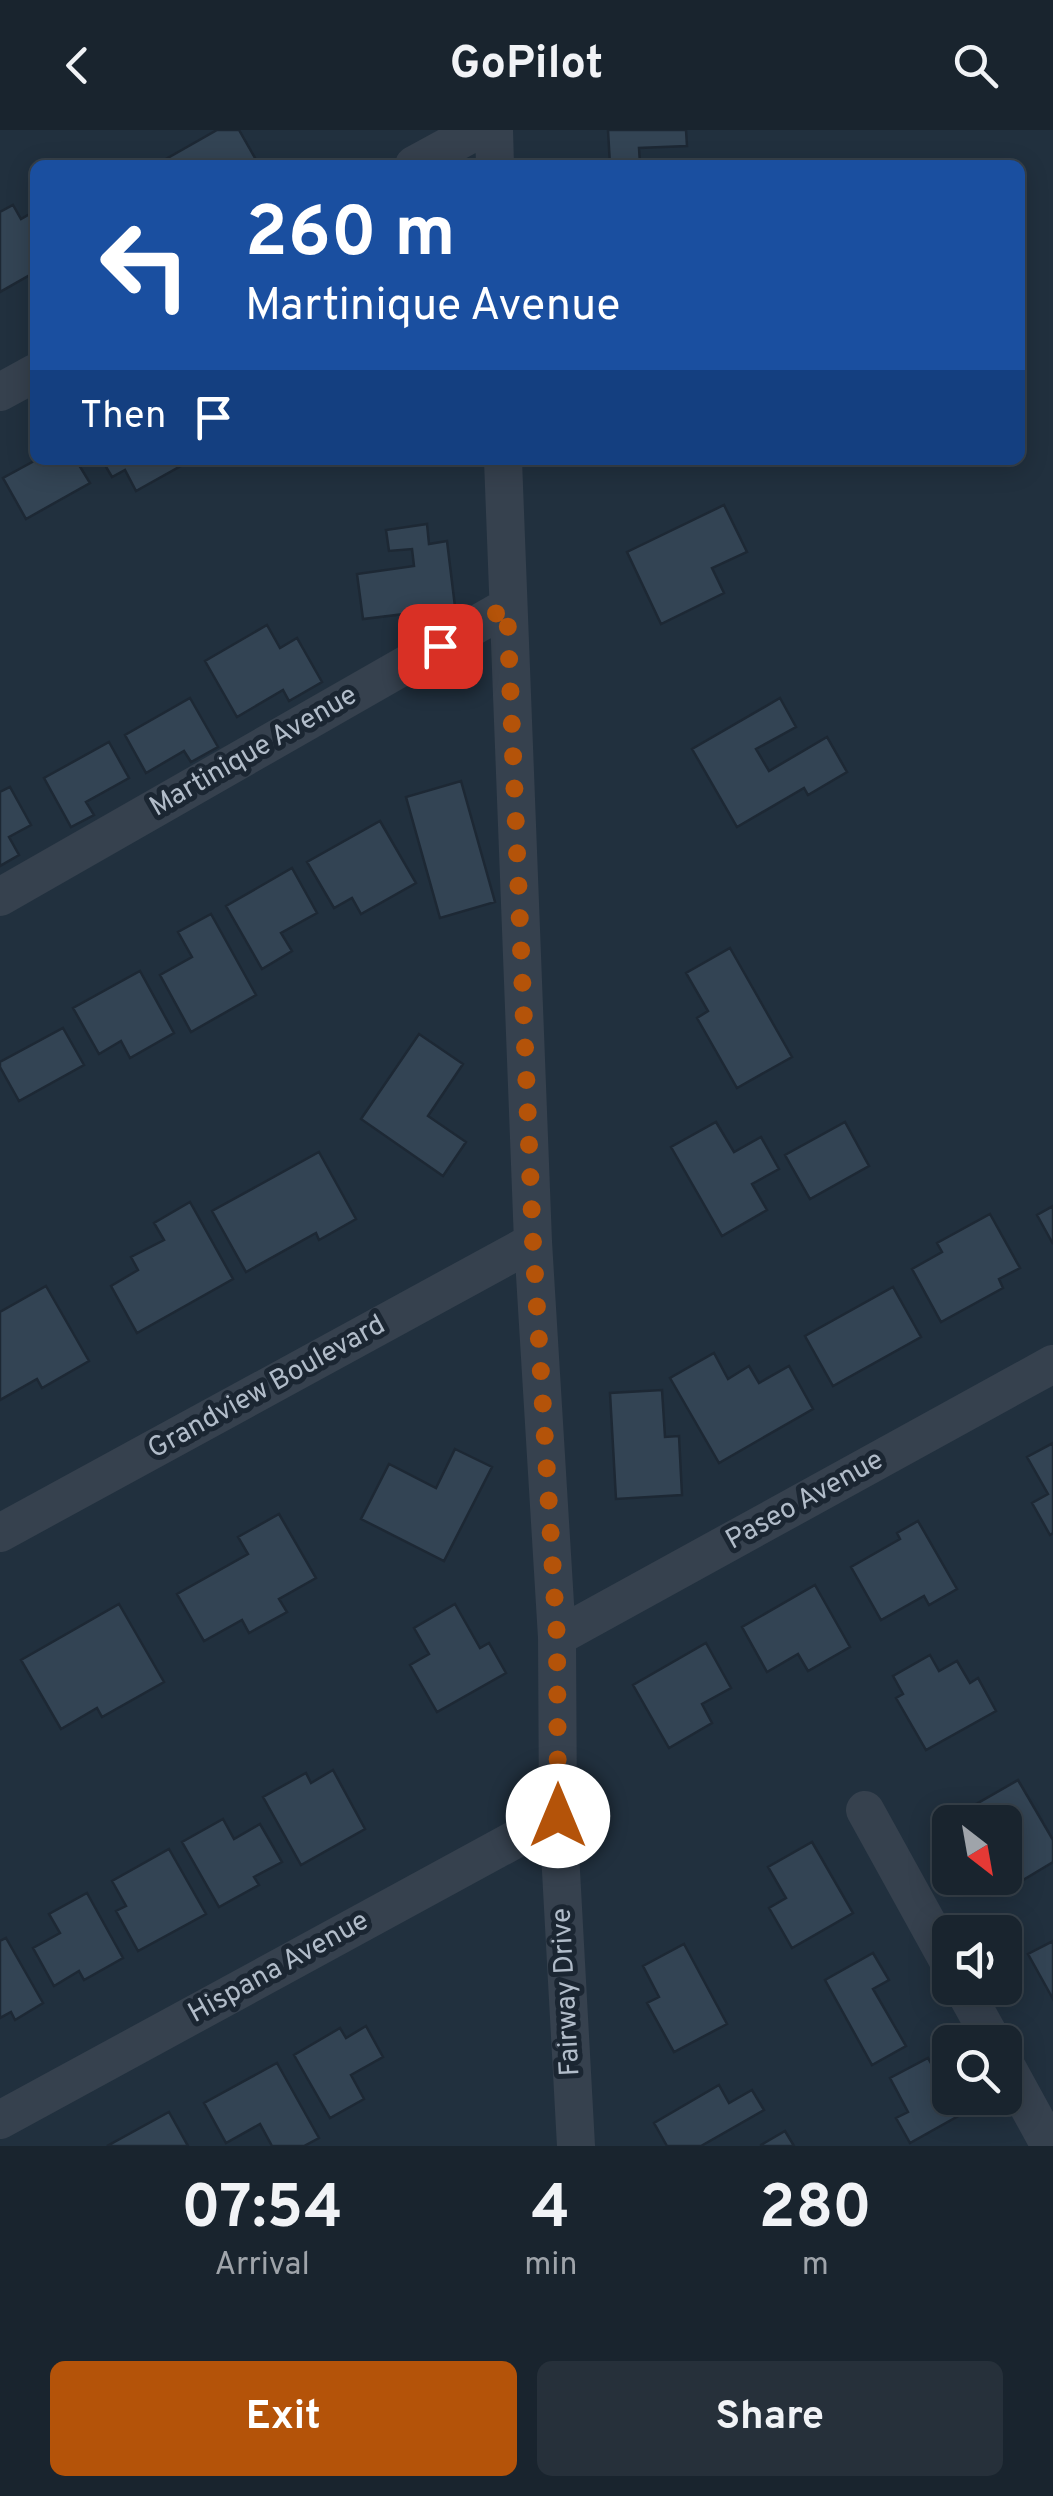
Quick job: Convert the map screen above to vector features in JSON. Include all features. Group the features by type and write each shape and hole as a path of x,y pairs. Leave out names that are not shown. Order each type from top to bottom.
{"street":[{"path":"423,160 478,130"},
{"path":"494,130 495,160"},
{"path":"0,392 30,376"},
{"name":"Fairway Drive","path":"503,465 533,1242 557,1638 558,1816 576,2146"},
{"name":"Martinique Avenue","path":"0,898 507,607"},
{"name":"Grandview Boulevard","path":"0,1533 533,1242"},
{"name":"Paseo Avenue","path":"557,1638 1053,1364"},
{"path":"866,1810 932,1931"},
{"name":"Hispana Avenue","path":"0,2120 558,1816"},
{"path":"1022,2095 1050,2146"}],"building":[{"path":"217,130 239,130 256,160 166,160"},
{"path":"608,130 686,130 687,146 639,148 640,160 610,160"},
{"path":"13,205 21,219 30,214 30,275 0,292 0,212"},
{"path":"30,463 79,465 90,483 26,519 3,478"},
{"path":"105,465 182,465 136,491 125,470 112,477"},
{"path":"724,505 747,552 712,568 724,593 661,624 627,552"},
{"path":"427,524 429,544 447,541 457,623 407,629 405,614 363,619 357,574 414,566 412,549 389,551 386,530"},
{"path":"267,625 280,648 297,638 322,682 289,701 283,690 237,717 205,661"},
{"path":"190,698 218,747 191,762 184,751 146,773 125,735"},
{"path":"780,698 796,727 756,749 769,771 827,737 847,772 808,795 804,788 737,827 692,749"},
{"path":"109,742 129,778 86,802 94,815 71,827 44,778"},
{"path":"461,781 495,902 440,918 406,797"},
{"path":"10,787 31,825 9,837 19,855 0,866 0,792"},
{"path":"380,821 416,883 361,914 352,898 334,908 307,862"},
{"path":"292,868 317,913 281,933 292,951 262,969 226,906"},
{"path":"211,914 256,995 191,1032 160,975 192,957 178,932"},
{"path":"730,948 792,1057 737,1088 697,1018 708,1011 686,973"},
{"path":"140,971 174,1033 130,1058 121,1041 99,1054 73,1008"},
{"path":"63,1028 84,1065 19,1101 0,1062"},
{"path":"419,1034 463,1064 428,1116 466,1142 443,1176 361,1119"},
{"path":"716,1122 734,1152 761,1137 779,1169 752,1184 767,1210 722,1236 671,1147"},
{"path":"845,1122 869,1166 810,1199 785,1155"},
{"path":"319,1152 356,1219 319,1240 316,1233 246,1272 212,1211"},
{"path":"190,1202 233,1279 137,1333 111,1286 138,1270 131,1257 164,1240 154,1223"},
{"path":"1053,1206 1053,1244 1037,1215"},
{"path":"990,1214 1020,1268 999,1279 1003,1288 941,1322 912,1269 942,1252 937,1243"},
{"path":"46,1286 89,1361 42,1388 37,1379 0,1400 0,1312"},
{"path":"893,1287 921,1337 833,1386 805,1336"},
{"path":"714,1353 728,1379 749,1366 759,1383 789,1366 813,1409 719,1463 670,1378"},
{"path":"662,1390 665,1437 679,1436 682,1495 616,1499 610,1393"},
{"path":"1053,1443 1050,1535 1032,1503 1048,1494 1027,1457"},
{"path":"455,1449 492,1467 444,1561 361,1519 389,1464 436,1488"},
{"path":"279,1514 316,1578 279,1599 287,1612 249,1633 242,1620 204,1641 177,1594 248,1554 238,1537"},
{"path":"918,1521 957,1589 929,1605 924,1596 881,1620 851,1567 900,1539 897,1533"},
{"path":"815,1585 850,1647 808,1671 798,1654 767,1672 742,1627"},
{"path":"119,1604 164,1682 102,1717 97,1708 61,1729 21,1660"},
{"path":"455,1604 480,1648 489,1643 506,1673 437,1712 410,1665 429,1654 414,1628"},
{"path":"706,1643 731,1688 702,1704 712,1723 669,1748 633,1685"},
{"path":"930,1655 939,1671 957,1661 970,1683 978,1678 996,1711 926,1750 896,1698 903,1694 893,1676"},
{"path":"333,1770 365,1829 301,1865 263,1797 306,1773 311,1783"},
{"path":"1018,1780 1053,1840 1053,1862 1023,1880 1022,1805 975,1805"},
{"path":"223,1819 234,1839 260,1824 282,1862 254,1877 259,1885 219,1907 182,1842"},
{"path":"812,1842 853,1913 792,1948 769,1908 786,1898 768,1867"},
{"path":"169,1849 206,1914 138,1951 116,1911 126,1906 112,1881"},
{"path":"87,1893 123,1958 84,1980 79,1971 54,1986 33,1948 60,1933 49,1914"},
{"path":"6,1938 43,2003 15,2020 11,2012 0,2018 0,1941"},
{"path":"1053,1941 1053,1999 1028,1954"},
{"path":"684,1944 727,2024 674,2052 647,2003 659,1997 643,1966"},
{"path":"873,1953 889,1980 873,1989 906,2046 872,2065 825,1980"},
{"path":"366,2026 383,2057 351,2075 364,2099 330,2118 294,2055 340,2028 346,2038"},
{"path":"928,2058 932,2065 932,2115 960,2115 910,2143 896,2118 908,2112 890,2078"},
{"path":"277,2063 319,2138 304,2146 272,2146 260,2124 226,2143 204,2103"},
{"path":"719,2085 729,2103 752,2090 764,2110 701,2146 667,2146 654,2123"},
{"path":"169,2112 188,2146 107,2146"},
{"path":"785,2131 794,2146 761,2146 761,2145"}],"route":[{"path":"440,646 507,607 533,1242 557,1638 558,1816"}]}
